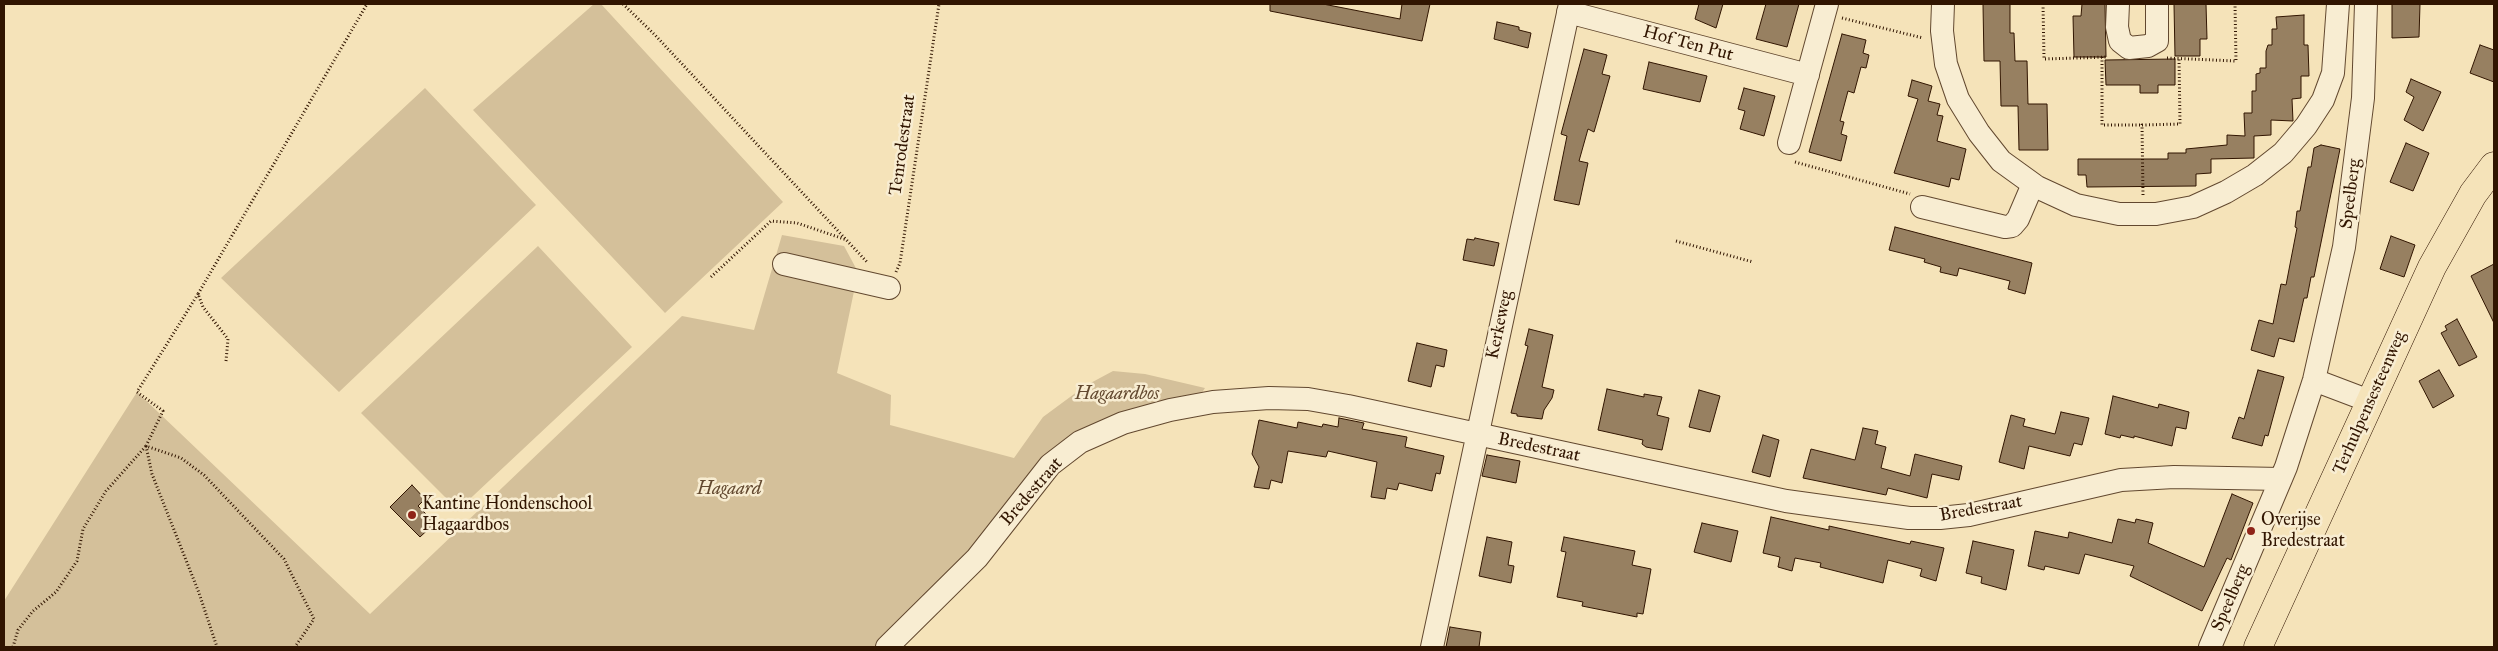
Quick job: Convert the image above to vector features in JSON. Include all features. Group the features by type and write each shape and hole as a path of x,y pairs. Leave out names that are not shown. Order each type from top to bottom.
{"main road":[{"name":"Terhulpensesteenweg","path":"2258,647 2440,251 2473,194 2494,166"}],"street":[{"path":"1943,4 1942,31 1946,64 1958,99 1979,133 2001,161 2033,184 2076,205 2119,214 2144,214 2193,207 2226,192 2256,175 2283,152 2306,126 2323,100 2333,74 2338,7 2366,8"},
{"path":"2118,4 2117,27 2120,41 2129,48 2148,46 2156,41 2157,4"},
{"name":"Hof Ten Put","path":"1569,8 1808,75"},
{"name":"Kerkeweg","path":"1432,647 1476,434 1569,8"},
{"name":"Speelberg","path":"2210,647 2280,479 2314,380 2344,247 2363,98 2366,8"},
{"path":"1789,152 1826,9"},
{"path":"1922,206 2005,227 2012,226 2018,219 2033,184"},
{"path":"784,264 889,288"},
{"path":"2314,380 2372,402"},
{"name":"Bredestraat","path":"887,647 976,558 1050,465 1080,442 1122,423 1170,410 1213,402 1269,398 1308,400 1348,406 1786,501 1909,518 1940,518 1969,515 2121,480 2174,477 2280,479"}],"path":[{"path":"13,647 18,630 33,610 56,592 77,562 83,529 106,491 146,446 163,411 137,392 198,294 367,4"},
{"path":"623,4 655,35 847,240 889,288"},
{"name":"Tenrodestraat","path":"889,288 900,263 939,4"},
{"path":"2043,4 2044,59 2129,56 2129,48"},
{"path":"2159,57 2236,61 2235,4"},
{"path":"1826,9 1913,36"},
{"path":"2102,57 2102,125 2142,126 2180,124 2179,58"},
{"path":"2142,126 2144,214"},
{"path":"1789,152 1912,194 1922,206"},
{"path":"712,277 772,221 797,223 847,240"},
{"path":"1676,241 1754,262"},
{"path":"198,294 203,307 228,339 229,352 226,361"},
{"path":"146,446 152,474 199,592 217,647"},
{"path":"146,446 181,458 204,475 284,559 314,619 295,647"}],"green space":[{"path":"594,4 601,4 783,202 665,313 473,110"},
{"path":"425,88 536,205 339,392 221,278"},
{"name":"Hagaard","path":"782,235 844,246 858,272 837,373 891,395 890,425 1014,458 1043,417 1085,386 1113,371 1145,374 1205,388 1197,400 1075,436 974,554 879,647 4,647 4,601 137,392 370,614 682,316 754,330"},
{"path":"538,246 632,347 458,510 361,413"}],"building":[{"path":"1270,4 1323,4 1400,19 1402,4 1430,4 1422,41 1270,11"},
{"path":"1699,4 1723,4 1716,28 1695,19"},
{"path":"1766,4 1799,4 1787,47 1756,39"},
{"path":"1983,4 2010,4 2010,33 2014,33 2015,61 2027,61 2028,104 2047,104 2048,150 2019,150 2018,106 2001,106 2000,61 1984,61"},
{"path":"2082,4 2105,4 2106,57 2074,57 2073,16 2081,16"},
{"path":"2174,4 2206,4 2207,39 2200,39 2200,56 2175,56"},
{"path":"2392,4 2420,4 2419,37 2392,38"},
{"path":"2304,15 2304,45 2308,45 2309,76 2301,76 2301,98 2292,99 2293,121 2271,120 2271,135 2254,136 2254,158 2211,159 2211,173 2196,174 2196,186 2087,187 2086,175 2078,175 2078,159 2168,159 2168,153 2186,153 2186,149 2227,145 2227,135 2245,136 2244,113 2252,113 2252,91 2256,91 2256,74 2260,73 2260,68 2266,68 2266,51 2268,45 2272,45 2272,29 2277,29 2276,17"},
{"path":"1497,22 1519,27 1519,30 1531,33 1528,48 1494,39"},
{"path":"1842,34 1866,40 1863,53 1869,55 1866,68 1861,67 1854,93 1848,91 1840,121 1844,122 1841,134 1847,136 1841,161 1809,152"},
{"path":"2480,45 2494,50 2494,82 2470,73"},
{"path":"1584,49 1607,55 1602,74 1610,76 1594,132 1588,129 1579,161 1588,163 1579,205 1554,200 1567,136 1561,134"},
{"path":"2175,59 2175,85 2158,85 2158,93 2140,93 2140,85 2106,85 2105,60"},
{"path":"1649,62 1707,76 1700,102 1643,89"},
{"path":"2411,79 2441,92 2423,131 2404,120 2414,97 2406,92"},
{"path":"1912,80 1932,86 1928,101 1940,104 1937,115 1943,116 1937,141 1966,149 1959,180 1951,178 1949,187 1894,173 1918,99 1908,96"},
{"path":"1744,88 1775,96 1764,136 1740,129 1745,111 1738,109"},
{"path":"2406,143 2429,153 2413,191 2390,182"},
{"path":"2321,145 2340,149 2314,277 2311,277 2307,298 2304,298 2294,342 2279,338 2274,357 2251,350 2259,320 2273,324 2281,284 2286,285 2297,228 2295,227 2297,211 2300,211 2308,167 2311,167 2314,148"},
{"path":"1895,227 2032,263 2025,294 2008,289 2010,281 1959,268 1957,276 1940,272 1941,267 1924,262 1925,259 1889,250"},
{"path":"2391,236 2415,245 2404,277 2380,269"},
{"path":"1475,238 1499,243 1494,266 1463,260 1467,239 1474,240"},
{"path":"2494,264 2494,323 2471,276"},
{"path":"2457,319 2477,357 2459,366 2441,333 2447,330 2445,326"},
{"path":"1529,329 1553,335 1542,387 1554,390 1552,398 1544,410 1542,419 1517,416 1517,414 1511,413 1528,346 1525,345"},
{"path":"1417,343 1447,350 1444,367 1436,365 1431,387 1408,381"},
{"path":"2258,370 2284,377 2268,436 2265,435 2262,446 2232,438 2239,417 2244,419"},
{"path":"2439,370 2454,396 2433,408 2419,381"},
{"path":"1607,389 1644,397 1644,394 1662,397 1657,415 1669,418 1662,450 1646,447 1642,444 1643,440 1598,430"},
{"path":"1699,390 1720,396 1710,432 1689,427"},
{"path":"2113,396 2158,408 2159,404 2189,412 2186,429 2176,427 2172,446 2134,436 2134,438 2121,435 2120,438 2105,434"},
{"path":"2061,412 2089,418 2082,445 2074,443 2070,456 2029,446 2024,469 1999,462 2011,415 2025,419 2023,426 2055,434"},
{"path":"1339,418 1364,423 1362,429 1407,437 1405,447 1444,456 1440,474 1436,473 1432,491 1399,483 1397,490 1387,488 1385,499 1371,497 1377,462 1328,451 1326,457 1288,451 1282,483 1271,480 1269,489 1254,487 1259,467 1252,454 1259,420 1297,428 1298,422 1322,427 1323,424 1338,427"},
{"path":"1863,428 1878,431 1875,444 1886,447 1881,468 1910,476 1915,454 1962,466 1959,480 1932,474 1927,498 1888,488 1886,495 1803,478 1811,449 1855,460"},
{"path":"1763,435 1779,440 1770,477 1752,472"},
{"path":"1487,455 1520,461 1516,483 1482,476"},
{"name":"Kantine Hondenschool Hagaardbos","path":"412,485 425,499 418,506 435,523 420,537 390,507"},
{"path":"2232,494 2253,503 2231,560 2227,558 2202,611 2130,576 2134,566 2085,554 2079,574 2045,566 2044,570 2028,566 2035,531 2068,538 2069,532 2112,543 2118,519 2135,523 2136,519 2153,523 2148,543 2204,567"},
{"path":"1771,517 1829,530 1829,526 1910,544 1911,541 1944,548 1936,581 1920,576 1922,569 1888,560 1883,583 1820,567 1821,563 1795,558 1792,571 1778,567 1780,557 1763,553"},
{"path":"1702,523 1738,531 1731,562 1694,552"},
{"path":"1487,537 1512,542 1508,565 1514,566 1511,583 1479,576"},
{"path":"1564,537 1635,551 1632,565 1651,569 1643,614 1637,613 1637,617 1582,606 1583,602 1557,597 1566,552 1561,551"},
{"path":"1973,541 2014,550 2006,590 1981,583 1982,577 1966,573"},
{"path":"1450,627 1481,632 1479,647 1446,647"}],"place":[{"name":"Kantine Hondenschool Hagaardbos","path":"412,515"},
{"name":"Overijse Bredestraat","path":"2251,531"}],"park label":[{"name":"Hagaardbos","path":"1117,395"}]}
